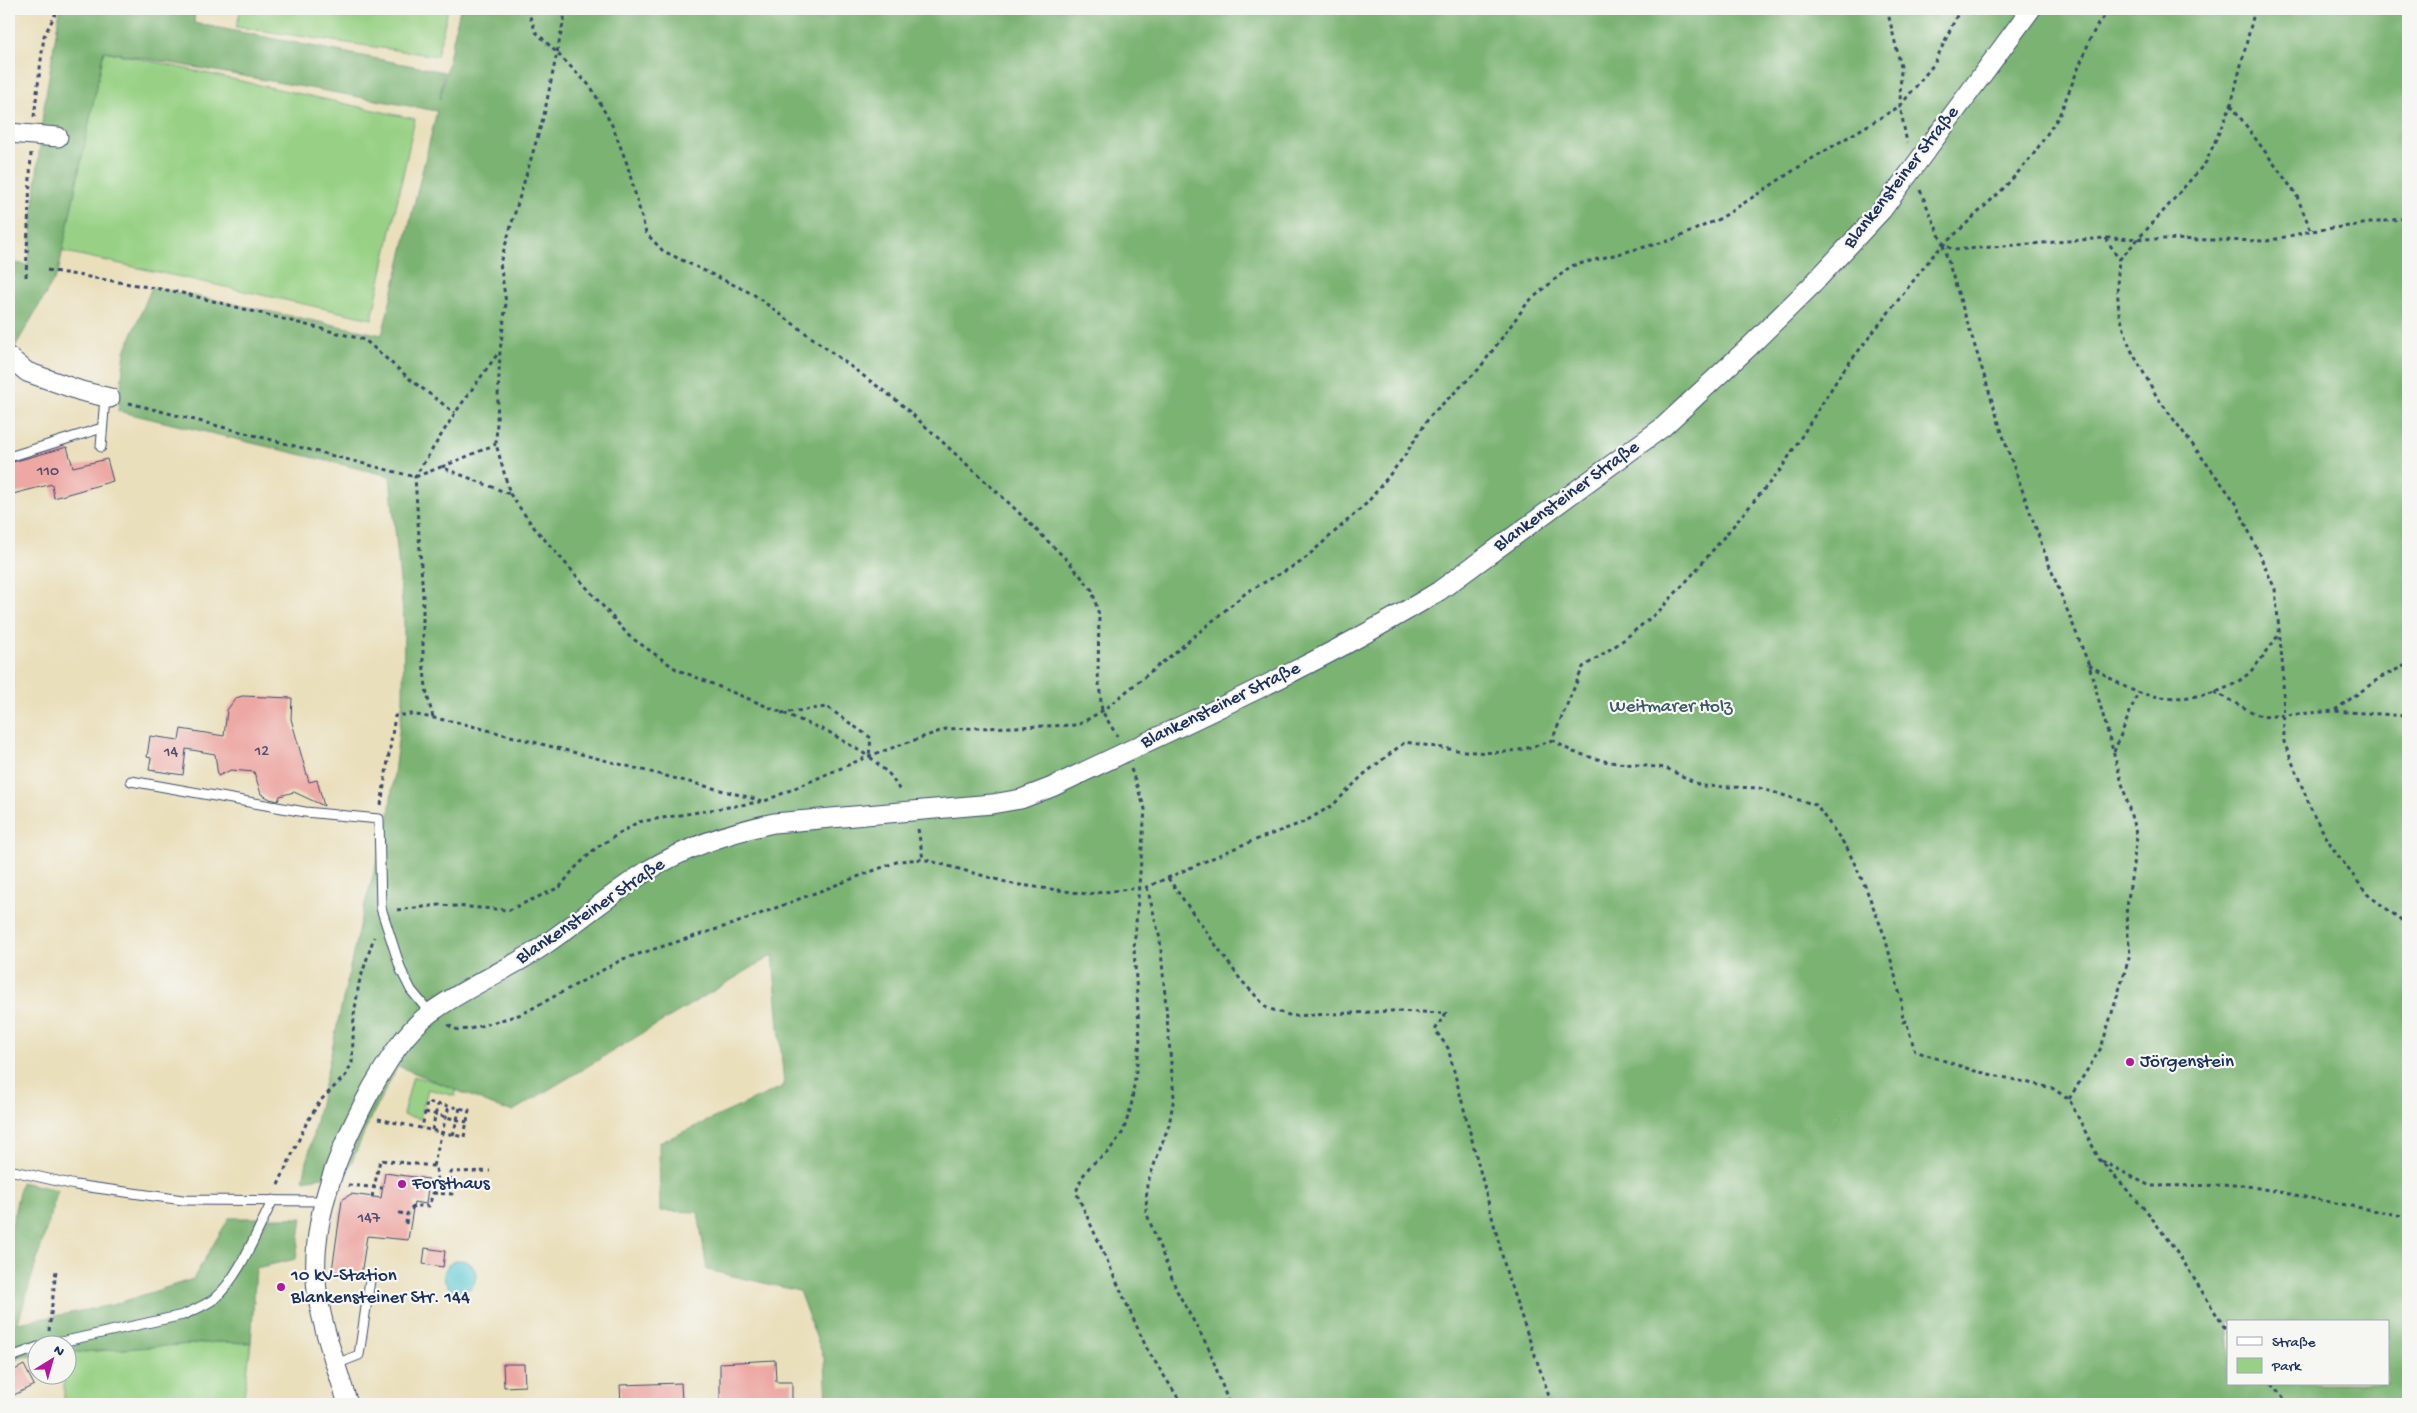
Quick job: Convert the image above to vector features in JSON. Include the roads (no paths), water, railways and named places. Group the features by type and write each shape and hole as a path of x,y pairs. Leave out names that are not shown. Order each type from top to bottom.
{"street":[{"name":"Blankensteiner Straße","path":"348,1404 336,1364 316,1281 319,1224 324,1200 343,1147 381,1074 411,1030 430,1013 526,958 648,870 711,842 752,828 774,823 913,812 1021,799 1125,752 1333,651 1400,615 1439,591 1663,426 1750,346 1859,236 1912,169 2031,9"},
{"path":"9,133 58,137"},
{"path":"9,357 27,372 81,391 107,397"}],"lane":[{"path":"101,447 107,397"},
{"path":"9,457 102,428"},
{"path":"131,781 305,812 379,819 381,908 401,970 411,990 430,1013"},
{"path":"9,1170 75,1185 183,1200 324,1200"},
{"path":"78,1338 183,1315 215,1298 236,1271 273,1200"},
{"path":"336,1364 359,1356 370,1280"},
{"path":"9,1358 28,1351"}],"water":[{"path":"460,1260 471,1265 476,1276 471,1287 460,1292 449,1287 444,1276 449,1265"}],"place":[{"name":"Jörgenstein","path":"2130,1062"},
{"name":"Forsthaus","path":"402,1184"},
{"name":"10 kV-Station Blankensteiner Str. 144","path":"281,1287"}],"park label":[{"name":"Weitmarer Holz","path":"1671,707"}]}
